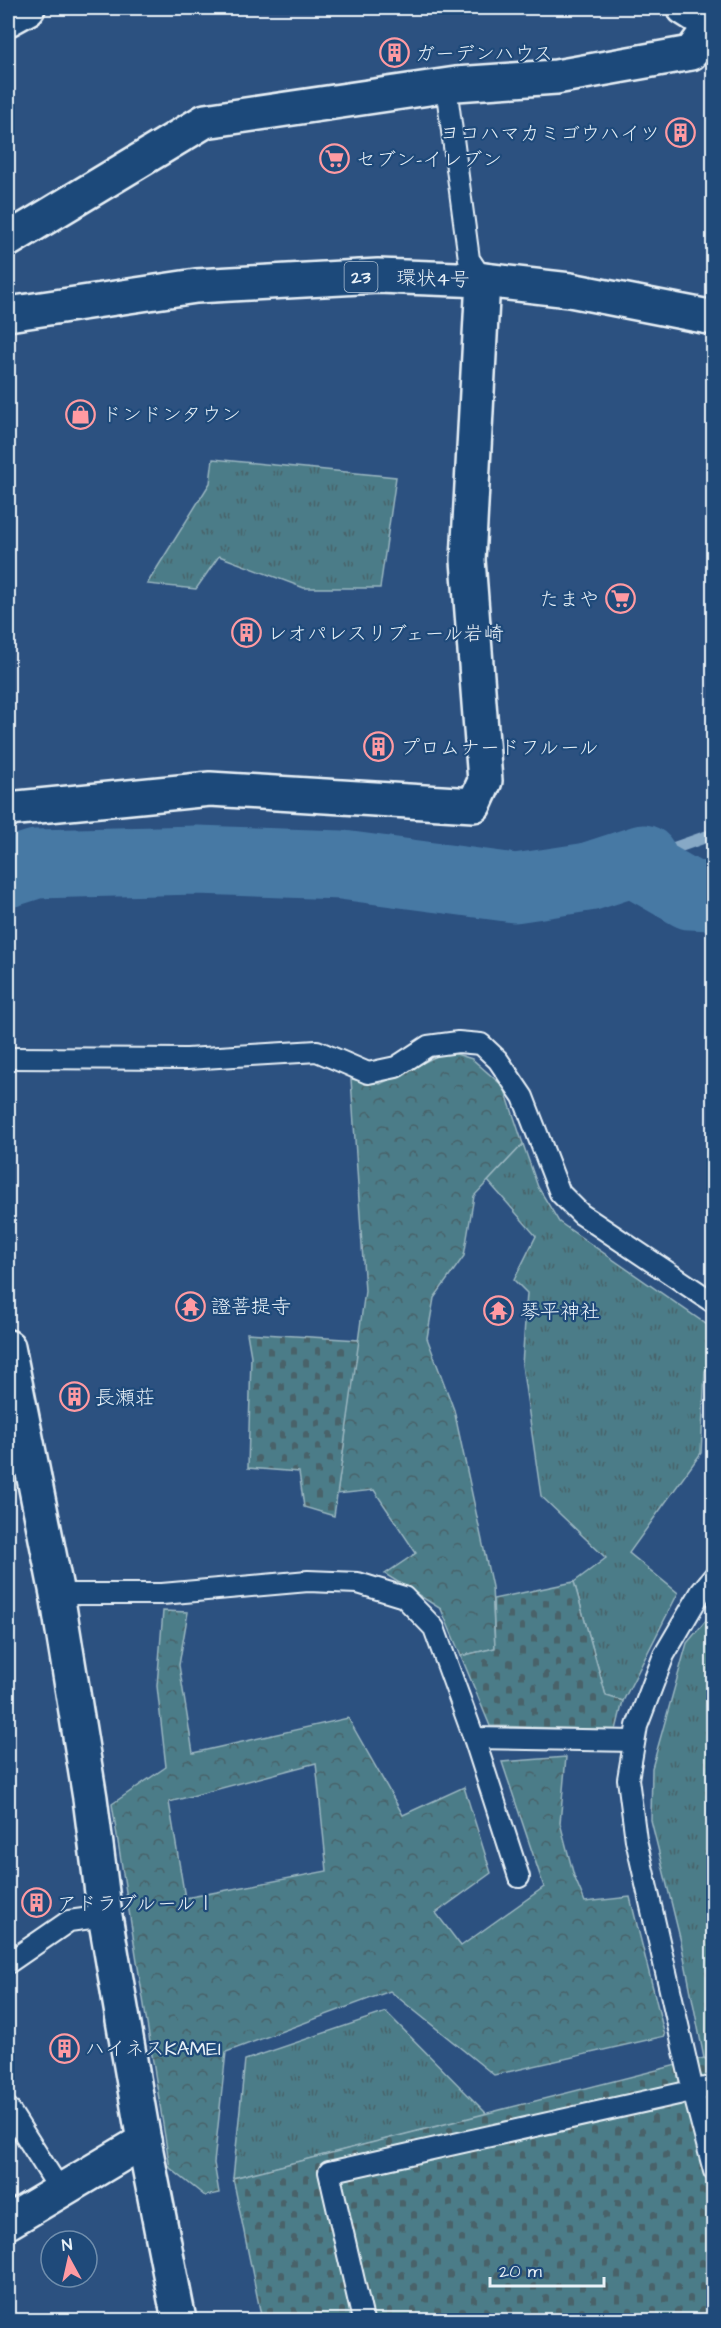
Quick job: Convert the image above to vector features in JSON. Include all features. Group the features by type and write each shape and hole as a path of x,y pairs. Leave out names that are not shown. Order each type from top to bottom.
{"street":[{"path":"8,19 28,8"},
{"path":"8,240 205,121 446,86 555,77 691,53 712,27 684,8"},
{"name":"環状4号","path":"8,314 196,286 378,276 483,280 570,290 714,318"},
{"path":"8,809 210,789 474,805 485,781 468,560 483,280"},
{"path":"8,1347 57,1594 90,1798 105,1916 144,2141 179,2320"},
{"path":"8,2222 144,2141"}],"lane":[{"path":"446,86 469,259 483,280"},
{"path":"8,1058 187,1059 316,1051 368,1073 396,1067 428,1046 458,1042 482,1044 498,1060 523,1097 560,1193 581,1214 714,1303"},
{"path":"714,1576 701,1592 664,1655 637,1726 628,1779 636,1840 693,2091 714,2171"},
{"path":"57,1594 162,1594 308,1581 358,1583 404,1597 434,1628 474,1738 519,1877"},
{"path":"474,1738 634,1741"},
{"path":"8,1963 69,1921 105,1916"},
{"path":"363,2320 329,2172 714,2086"},
{"path":"8,2108 60,2190"}],"green space":[{"path":"213,459 396,477 380,588 304,588 219,556 196,589 147,584 210,483"},
{"path":"447,1051 472,1059 504,1087 523,1144 474,1196 464,1256 434,1298 427,1338 454,1410 492,1587 495,1648 461,1656 441,1609 385,1574 416,1553 374,1490 337,1494 365,1291 351,1079 380,1084"},
{"path":"523,1144 538,1187 559,1222 713,1329 713,1363 705,1371 701,1453 629,1553 678,1593 623,1701 606,1696 574,1582 606,1558 541,1496 522,1365 527,1293 514,1280 536,1236 488,1181"},
{"path":"247,1333 359,1340 334,1516 304,1507 299,1472 248,1468 251,1356"},
{"path":"574,1582 606,1696 623,1701 616,1730 490,1726 461,1656 495,1648 493,1599"},
{"path":"163,1611 188,1612 179,1665 193,1753 348,1718 403,1815 464,1787 491,1873 436,1913 461,1946 544,1887 502,1762 566,1757 560,1823 574,1876 585,1902 630,1897 665,2036 494,2075 390,1991 226,2052 214,2163 219,2193 205,2196 170,2168 112,1804 166,1767 157,1686","holes":["316,1763 327,1871 185,1898 169,1802"]},
{"path":"713,1612 713,2064 704,2058 681,1942 651,1820 652,1768 687,1643"},
{"path":"386,2012 487,2114 233,2178 245,2060"},
{"path":"704,2058 714,2064 713,2320 262,2320 233,2178"}],"waterway":[{"path":"643,859 714,834"},
{"path":"8,873 36,864 197,860 342,865 515,888 588,877 643,859 643,868 690,895 714,896"}],"place":[{"name":"ガーデンハウス","path":"394,53"},
{"name":"ヨコハマカミゴウハイツ","path":"681,133"},
{"name":"セブン-イレブン","path":"335,159"},
{"name":"ドンドンタウン","path":"81,414"},
{"name":"たまや","path":"620,599"},
{"name":"レオパレスリブェール岩崎","path":"246,633"},
{"name":"プロムナードフルール","path":"379,747"},
{"name":"證菩提寺","path":"190,1306"},
{"name":"琴平神社","path":"499,1311"},
{"name":"長瀬荘","path":"74,1397"},
{"name":"アドラブルールⅠ","path":"36,1903"},
{"name":"ハイネスKAMEI","path":"64,2048"}]}
